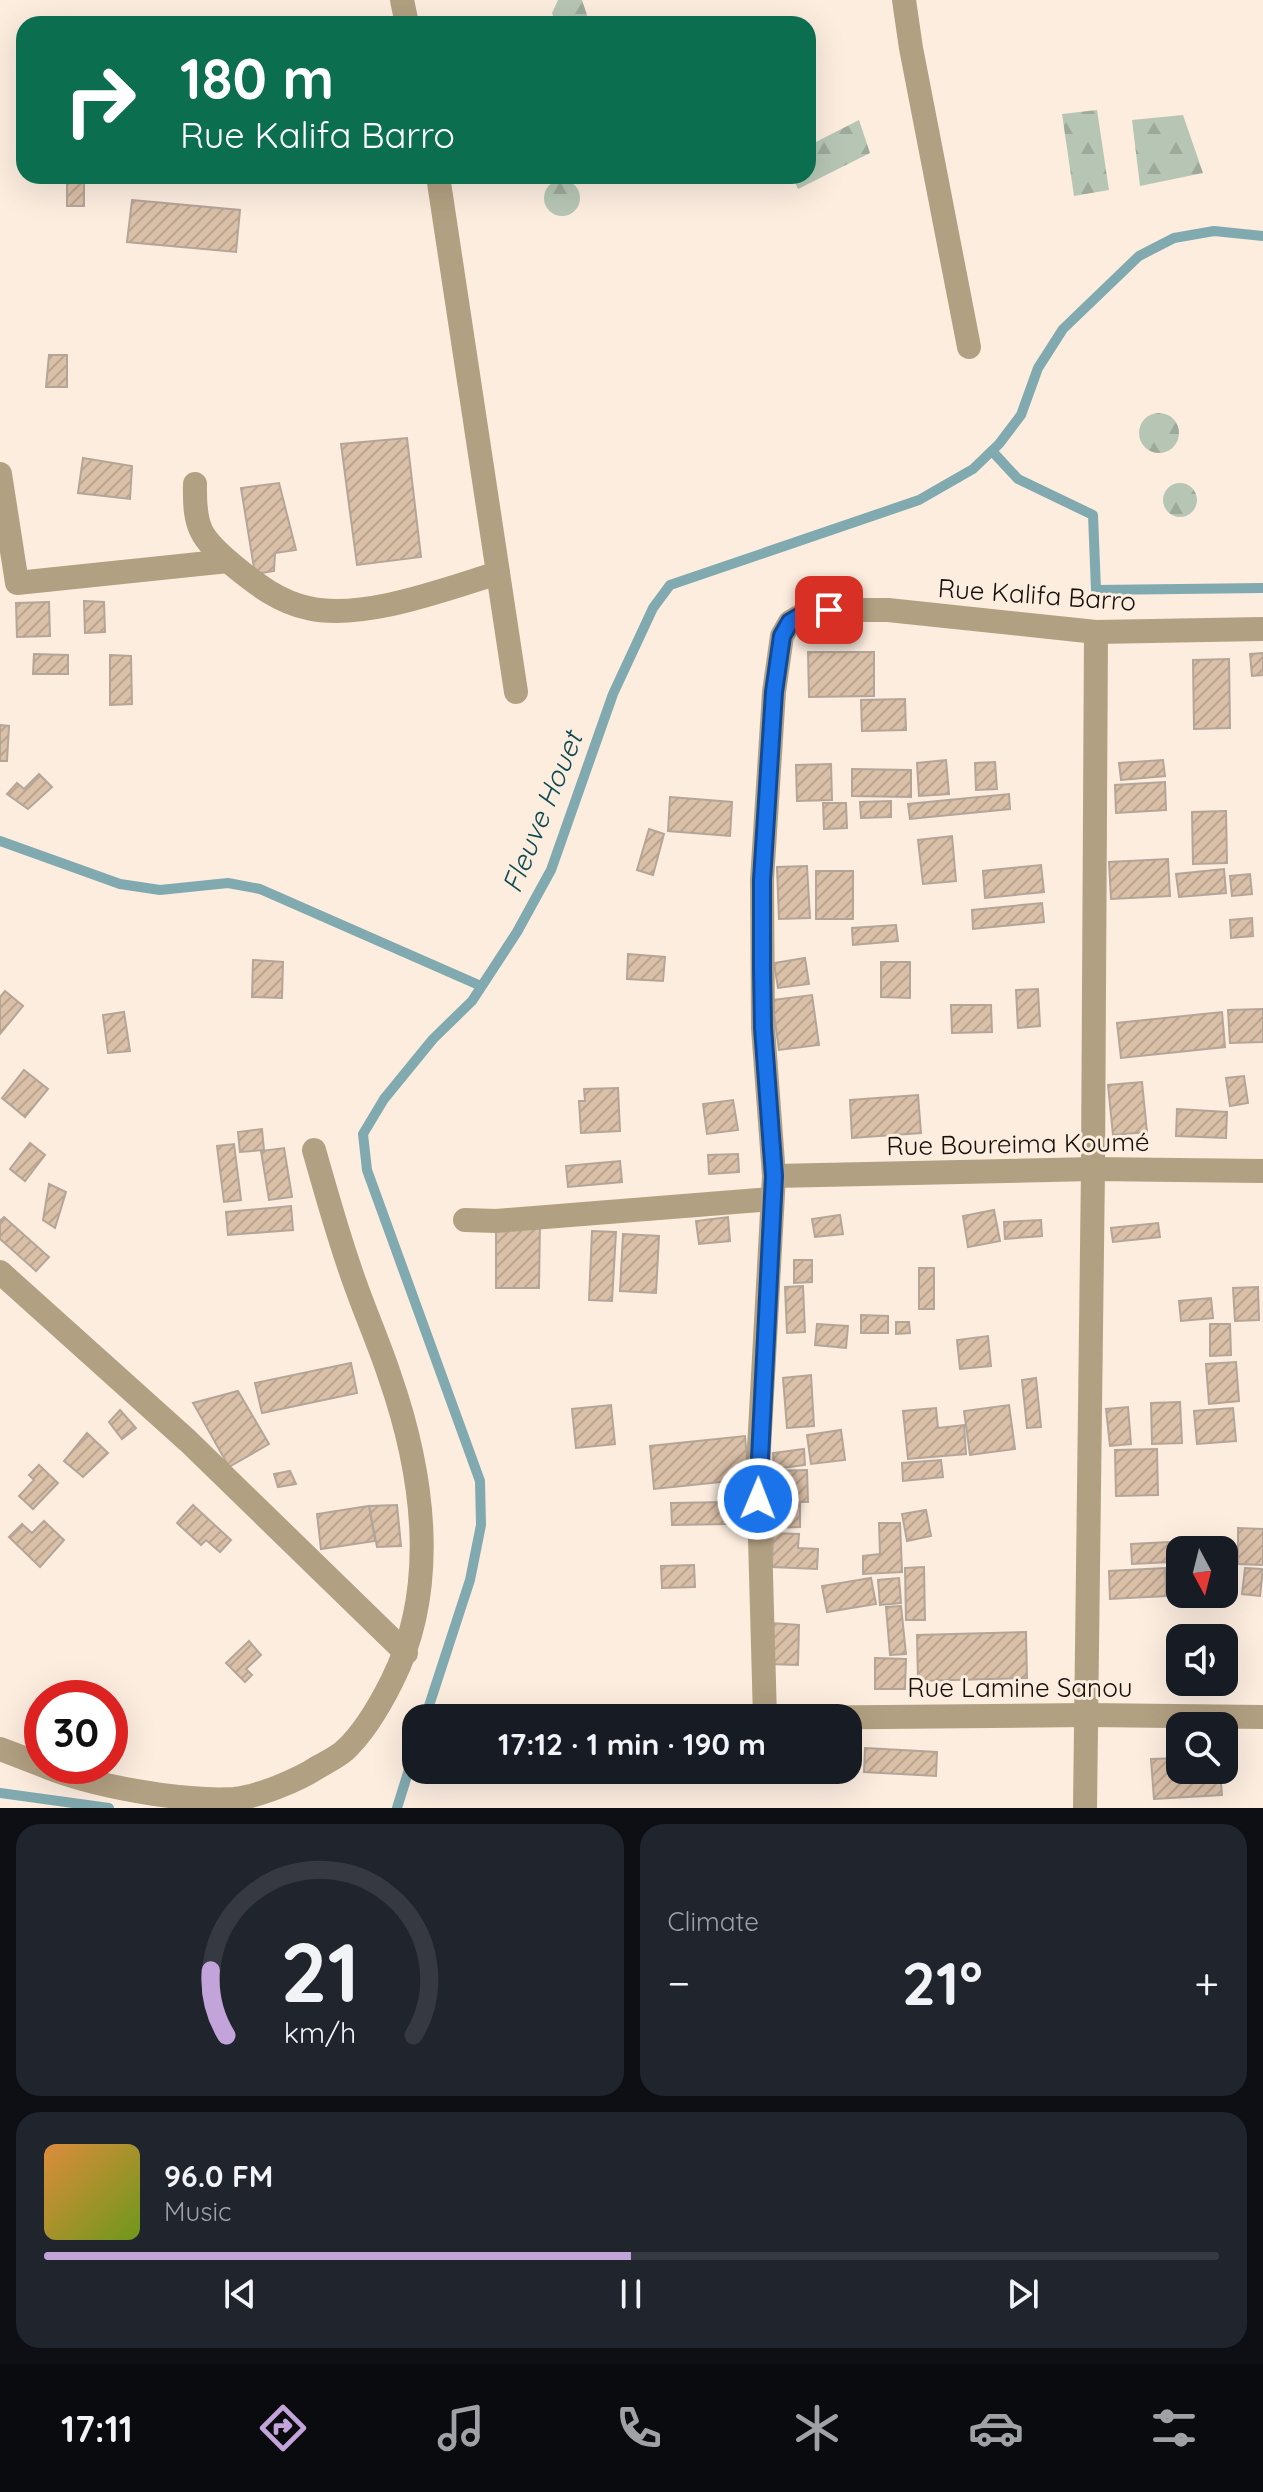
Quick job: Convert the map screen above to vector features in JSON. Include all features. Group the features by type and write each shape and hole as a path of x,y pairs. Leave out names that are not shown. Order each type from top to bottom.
{"street":[{"path":"904,0 969,347"},
{"path":"439,184 516,692"},
{"path":"0,474 17,583 228,561"},
{"path":"195,484 194,510 200,534 263,590 308,609 350,610 400,603 498,573"},
{"name":"Rue Kalifa Barro","path":"773,1188 763,1028 762,880 774,692 782,636 790,622 807,612 888,610 1096,632 1263,629"},
{"path":"1085,1808 1096,632"},
{"path":"111,1784 146,1792 236,1799 300,1779 344,1751 379,1705 406,1653 418,1598 421,1556 418,1489 407,1432 390,1374 349,1268 314,1150"},
{"name":"Rue Boureima Koumé","path":"465,1220 496,1221 773,1188 1093,1169 1263,1171"},
{"path":"765,1704 758,1467 773,1188"},
{"path":"0,1272 188,1441 406,1653"},
{"name":"Rue Lamine Sanou","path":"862,1717 1263,1717"},
{"path":"0,1749 24,1758"}],"green space":[{"path":"558,0 582,0 587,15 553,16"},
{"path":"1097,110 1109,190 1074,196 1062,114"},
{"path":"1183,115 1203,173 1140,186 1132,120"},
{"path":"859,120 870,153 816,180 816,142"},
{"path":"550,184 574,184 579,191 579,205 569,215 555,215 545,205 545,191"},
{"path":"1159,413 1173,419 1179,433 1173,447 1159,453 1145,447 1139,433 1145,419"},
{"path":"1180,483 1192,488 1197,500 1192,512 1180,517 1168,512 1163,500 1168,488"}],"building":[{"path":"67,184 84,184 84,206 67,206"},
{"path":"132,200 240,210 236,252 127,242"},
{"path":"49,355 67,355 67,387 46,387"},
{"path":"407,438 421,557 357,565 341,444"},
{"path":"83,458 132,466 130,499 78,493"},
{"path":"279,483 296,550 275,553 274,571 255,574 241,488"},
{"path":"84,601 104,602 105,632 85,633"},
{"path":"49,602 50,636 17,637 16,603"},
{"path":"808,652 874,652 874,696 809,697"},
{"path":"1263,653 1263,675 1252,676 1250,654"},
{"path":"34,654 68,655 68,674 33,674"},
{"path":"110,655 131,656 132,704 110,705"},
{"path":"1229,659 1230,728 1194,729 1193,660"},
{"path":"905,699 906,730 862,731 861,700"},
{"path":"0,725 9,726 7,761 0,761"},
{"path":"946,760 949,794 919,796 917,763"},
{"path":"1163,760 1165,776 1121,780 1119,763"},
{"path":"995,762 997,789 976,790 975,763"},
{"path":"831,764 832,800 797,801 796,765"},
{"path":"852,769 911,770 911,797 852,796"},
{"path":"39,774 52,787 28,809 7,794 17,783 24,789"},
{"path":"1165,782 1166,810 1116,813 1115,785"},
{"path":"1009,794 1010,809 910,819 908,804"},
{"path":"670,797 732,802 730,836 668,831"},
{"path":"891,801 891,817 861,818 860,802"},
{"path":"823,803 846,803 847,828 824,829"},
{"path":"1226,811 1227,863 1193,864 1192,812"},
{"path":"649,829 664,834 653,875 637,870"},
{"path":"952,836 956,881 923,884 918,840"},
{"path":"1168,859 1170,896 1111,899 1109,862"},
{"path":"1041,865 1044,892 985,898 983,871"},
{"path":"807,866 810,918 779,919 777,867"},
{"path":"1224,869 1226,893 1179,897 1176,874"},
{"path":"816,871 853,871 853,919 816,919"},
{"path":"1250,874 1252,894 1232,896 1230,876"},
{"path":"1042,903 1044,922 973,929 972,910"},
{"path":"1252,918 1253,936 1231,938 1230,920"},
{"path":"896,925 898,941 853,945 852,928"},
{"path":"628,954 665,957 663,981 627,979"},
{"path":"805,958 809,984 778,988 774,963"},
{"path":"253,960 283,962 282,998 252,997"},
{"path":"881,962 910,962 910,998 881,997"},
{"path":"1038,989 1040,1026 1018,1028 1016,990"},
{"path":"5,991 23,1006 0,1034 0,997"},
{"path":"812,995 819,1045 779,1050 772,1000"},
{"path":"951,1005 991,1005 992,1032 952,1033"},
{"path":"1263,1009 1263,1042 1230,1043 1228,1010"},
{"path":"124,1012 130,1051 108,1053 103,1015"},
{"path":"1222,1012 1225,1047 1121,1058 1117,1023"},
{"path":"24,1070 48,1089 25,1117 2,1098"},
{"path":"1244,1076 1248,1103 1230,1106 1226,1078"},
{"path":"1142,1082 1147,1132 1113,1135 1108,1085"},
{"path":"618,1088 620,1131 581,1133 579,1101 585,1101 584,1089"},
{"path":"918,1095 921,1133 852,1138 850,1100"},
{"path":"733,1100 738,1130 707,1134 703,1104"},
{"path":"1177,1109 1227,1112 1226,1138 1176,1136"},
{"path":"262,1129 264,1150 240,1152 238,1132"},
{"path":"30,1143 45,1155 25,1181 10,1169"},
{"path":"234,1144 241,1200 224,1202 217,1146"},
{"path":"284,1148 292,1197 269,1200 261,1151"},
{"path":"738,1154 739,1172 709,1174 708,1155"},
{"path":"620,1161 622,1182 568,1187 566,1166"},
{"path":"49,1184 66,1192 55,1228 43,1220"},
{"path":"291,1206 293,1230 228,1235 226,1212"},
{"path":"994,1210 1000,1241 968,1247 963,1216"},
{"path":"840,1215 843,1234 815,1237 812,1219"},
{"path":"4,1217 49,1257 36,1271 0,1239 0,1221"},
{"path":"728,1217 730,1241 699,1244 696,1221"},
{"path":"1041,1220 1042,1236 1005,1239 1004,1222"},
{"path":"496,1221 540,1221 539,1288 496,1288"},
{"path":"1158,1223 1160,1237 1113,1242 1111,1228"},
{"path":"592,1231 616,1232 612,1301 589,1300"},
{"path":"623,1234 659,1236 656,1293 620,1291"},
{"path":"794,1260 812,1260 812,1282 794,1283"},
{"path":"919,1268 934,1268 934,1309 919,1309"},
{"path":"803,1286 805,1332 787,1333 785,1287"},
{"path":"1258,1287 1259,1320 1235,1321 1233,1288"},
{"path":"1211,1298 1213,1318 1181,1321 1179,1301"},
{"path":"861,1315 888,1316 888,1333 861,1333"},
{"path":"896,1322 909,1322 910,1333 896,1334"},
{"path":"817,1324 848,1326 846,1348 815,1345"},
{"path":"1210,1324 1230,1324 1231,1355 1210,1356"},
{"path":"988,1336 991,1366 960,1369 957,1340"},
{"path":"1236,1362 1239,1401 1209,1404 1206,1364"},
{"path":"351,1363 357,1393 262,1413 255,1383"},
{"path":"811,1375 814,1426 787,1428 783,1378"},
{"path":"1036,1378 1041,1427 1027,1428 1022,1380"},
{"path":"238,1391 269,1444 229,1467 193,1403"},
{"path":"1180,1402 1182,1443 1152,1444 1151,1403"},
{"path":"611,1405 615,1444 576,1448 572,1409"},
{"path":"1009,1405 1015,1449 970,1455 964,1411"},
{"path":"1128,1407 1131,1444 1110,1446 1106,1409"},
{"path":"936,1408 938,1428 964,1425 966,1454 908,1459 903,1411"},
{"path":"1233,1408 1236,1441 1197,1444 1194,1411"},
{"path":"120,1410 136,1428 122,1439 109,1422"},
{"path":"841,1430 845,1460 811,1464 807,1435"},
{"path":"87,1433 108,1453 83,1477 64,1461"},
{"path":"745,1436 749,1479 654,1489 650,1446"},
{"path":"804,1449 805,1465 774,1469 773,1453"},
{"path":"1157,1449 1158,1495 1116,1496 1115,1450"},
{"path":"941,1460 943,1477 903,1481 902,1463"},
{"path":"39,1465 58,1483 33,1509 19,1496 34,1480 29,1475"},
{"path":"807,1470 808,1502 800,1502 800,1527 772,1528 770,1471"},
{"path":"290,1471 296,1484 278,1487 274,1474"},
{"path":"729,1502 729,1524 672,1525 671,1503"},
{"path":"193,1505 231,1540 220,1552 206,1540 201,1545 177,1523"},
{"path":"397,1505 401,1546 377,1547 369,1506"},
{"path":"369,1506 375,1541 321,1549 317,1514"},
{"path":"926,1510 931,1536 907,1541 902,1514"},
{"path":"44,1521 64,1540 40,1567 9,1537 22,1524 32,1533"},
{"path":"879,1523 900,1523 902,1572 863,1574 863,1556 880,1554"},
{"path":"1238,1528 1263,1529 1263,1565 1238,1564"},
{"path":"773,1533 799,1534 798,1548 818,1549 817,1569 772,1567"},
{"path":"1166,1542 1166,1562 1132,1564 1131,1544"},
{"path":"694,1565 695,1587 662,1588 661,1566"},
{"path":"924,1567 925,1620 906,1620 905,1568"},
{"path":"1165,1568 1166,1596 1110,1599 1109,1571"},
{"path":"1245,1568 1263,1569 1260,1596 1242,1594"},
{"path":"871,1578 876,1604 827,1612 822,1586"},
{"path":"899,1578 901,1603 880,1605 878,1580"},
{"path":"901,1606 906,1654 890,1655 886,1607"},
{"path":"771,1623 799,1625 798,1665 769,1664"},
{"path":"1026,1632 1027,1678 918,1681 917,1635"},
{"path":"249,1641 261,1655 246,1669 252,1675 245,1682 226,1663"},
{"path":"875,1658 906,1659 905,1689 875,1689"},
{"path":"865,1748 937,1752 936,1776 864,1772"},
{"path":"1166,1758 1166,1784 1221,1784 1222,1795 1154,1799 1151,1759"}],"waterway":[{"name":"Fleuve Houet","path":"430,1704 470,1580 481,1525 480,1481 367,1170 363,1134 384,1099 433,1039 472,1001 517,932 551,870 613,694 653,608 670,585 919,500 973,469 999,444 1021,415 1038,368 1063,329 1139,256 1174,238 1214,231 1263,236"},
{"path":"992,451 1018,479 1093,515 1096,590 1263,588"},
{"path":"0,841 120,884 160,890 228,883 260,889 481,986"},
{"name":"Fleuve Houet","path":"397,1808 404,1784"},
{"path":"0,1793 109,1808"}],"route":[{"path":"758,1499 774,1176 763,1028 762,968 762,880 774,692 782,636 790,622 807,612 829,610"}]}
